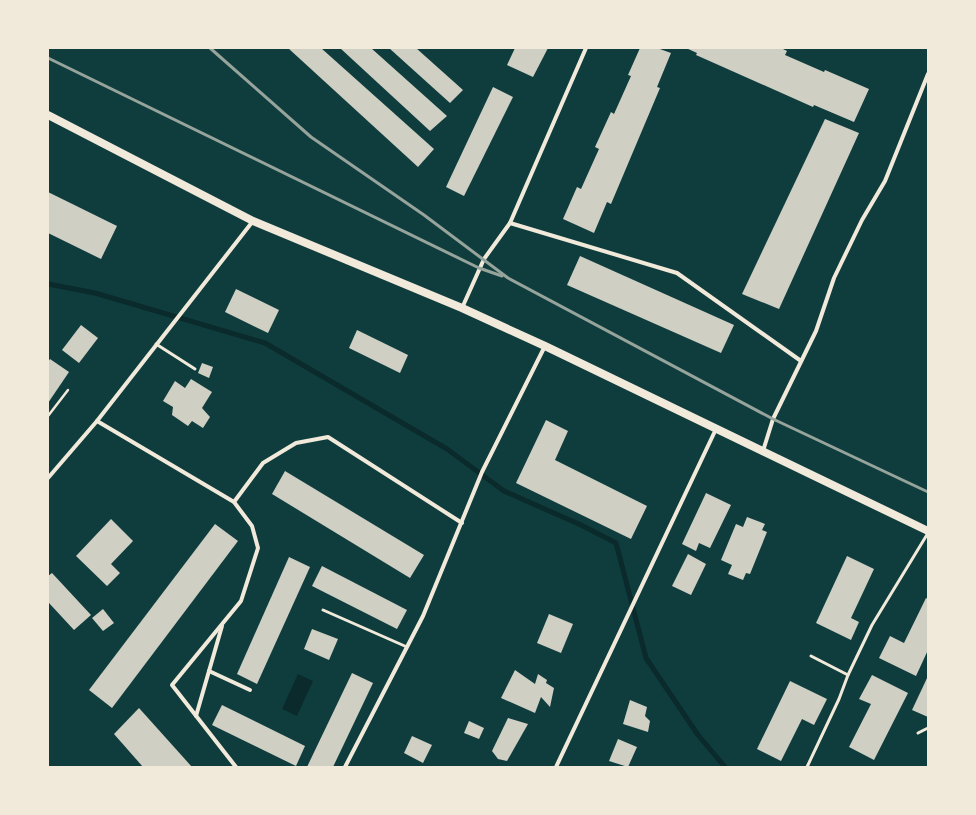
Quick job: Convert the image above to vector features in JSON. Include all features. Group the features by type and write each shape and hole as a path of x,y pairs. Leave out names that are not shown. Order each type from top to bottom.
{"main road":[{"path":"48,115 254,221 462,308 545,346 716,429 763,450 928,532"}],"street":[{"path":"462,308 484,259 510,223 586,48"},
{"path":"763,450 773,419 816,331 834,278 862,220 885,181 928,74"},
{"path":"48,478 96,422 254,221"},
{"path":"510,223 677,273 801,361"},
{"path":"345,767 422,616 482,472 545,346"},
{"path":"96,422 234,502 252,526 258,548 241,601 172,685 236,767"},
{"path":"556,767 716,429"},
{"path":"234,502 263,463 296,443 328,437 462,523"},
{"path":"196,716 223,623"},
{"path":"209,671 250,690"}],"lane":[{"path":"156,344 195,369"},
{"path":"807,767 872,625 928,532"},
{"path":"323,610 407,647"},
{"path":"811,656 848,675"},
{"path":"918,734 928,728"}],"path":[{"path":"48,416 68,390"}],"water":[{"path":"298,674 313,681 297,716 282,709"}],"building":[{"path":"288,48 321,48 434,149 418,167"},
{"path":"340,48 371,48 447,116 430,131"},
{"path":"389,48 416,48 463,90 450,103"},
{"path":"515,48 548,48 533,77 507,65"},
{"path":"640,48 657,48 671,53 657,87 660,88 611,204 607,202 594,233 563,219 577,187 581,189 599,149 595,147 611,112 614,114 631,76 628,75"},
{"path":"686,48 781,48 787,51 785,55 869,89 854,122 814,105 813,107 696,55 697,53"},
{"path":"493,87 513,97 464,196 446,187"},
{"path":"825,119 859,133 779,309 742,294"},
{"path":"48,192 117,226 101,259 48,233"},
{"path":"580,256 734,325 721,353 567,285"},
{"path":"236,289 279,310 268,333 225,312"},
{"path":"81,325 98,338 79,363 62,350"},
{"path":"357,330 408,355 400,373 349,348"},
{"path":"50,359 69,372 48,403 48,362"},
{"path":"202,363 213,367 209,378 198,373"},
{"path":"191,379 212,392 202,408 210,417 203,428 192,421 188,426 172,415 173,407 163,401 175,381 185,388"},
{"path":"546,420 568,431 555,460 647,506 631,539 516,483"},
{"path":"285,471 424,555 410,578 272,494"},
{"path":"706,493 731,505 710,548 699,543 696,551 682,544"},
{"path":"747,517 765,524 762,530 767,532 750,574 746,573 743,580 728,574 732,565 721,560 736,524 743,527"},
{"path":"111,519 133,541 111,564 120,573 107,586 76,556"},
{"path":"215,524 238,541 112,708 89,690"},
{"path":"688,554 706,564 691,595 672,586"},
{"path":"847,556 874,569 851,618 859,622 851,640 816,623"},
{"path":"289,557 310,567 257,684 237,674"},
{"path":"322,566 407,610 397,629 312,586"},
{"path":"52,573 91,615 74,630 49,603 48,604 48,576"},
{"path":"926,598 928,599 928,650 916,676 879,658 890,636 904,643"},
{"path":"103,609 114,623 103,631 92,618"},
{"path":"549,614 573,624 561,653 537,643"},
{"path":"312,629 338,639 329,660 304,649"},
{"path":"515,670 535,684 538,674 547,680 546,683 554,688 550,707 541,697 535,713 501,698"},
{"path":"352,673 373,683 333,767 307,767"},
{"path":"872,675 908,693 874,760 849,747 871,704 859,699"},
{"path":"928,676 928,717 912,710"},
{"path":"790,681 827,699 814,725 802,719 781,761 757,749"},
{"path":"630,700 647,707 645,716 650,721 648,732 623,724"},
{"path":"222,705 305,746 296,766 212,725"},
{"path":"139,708 192,767 143,767 114,734"},
{"path":"508,718 528,724 507,761 498,759 492,751"},
{"path":"469,721 484,728 479,739 464,733"},
{"path":"412,736 432,745 423,763 404,753"},
{"path":"618,739 637,747 628,767 609,761"}],"waterway":[{"path":"48,284 95,293 265,343 447,449 504,491 581,525 616,543 646,658 698,735 725,767"}],"railway":[{"path":"210,48 311,137 424,215 508,278 773,419 928,492"},
{"path":"48,58 479,268 502,276"}]}
